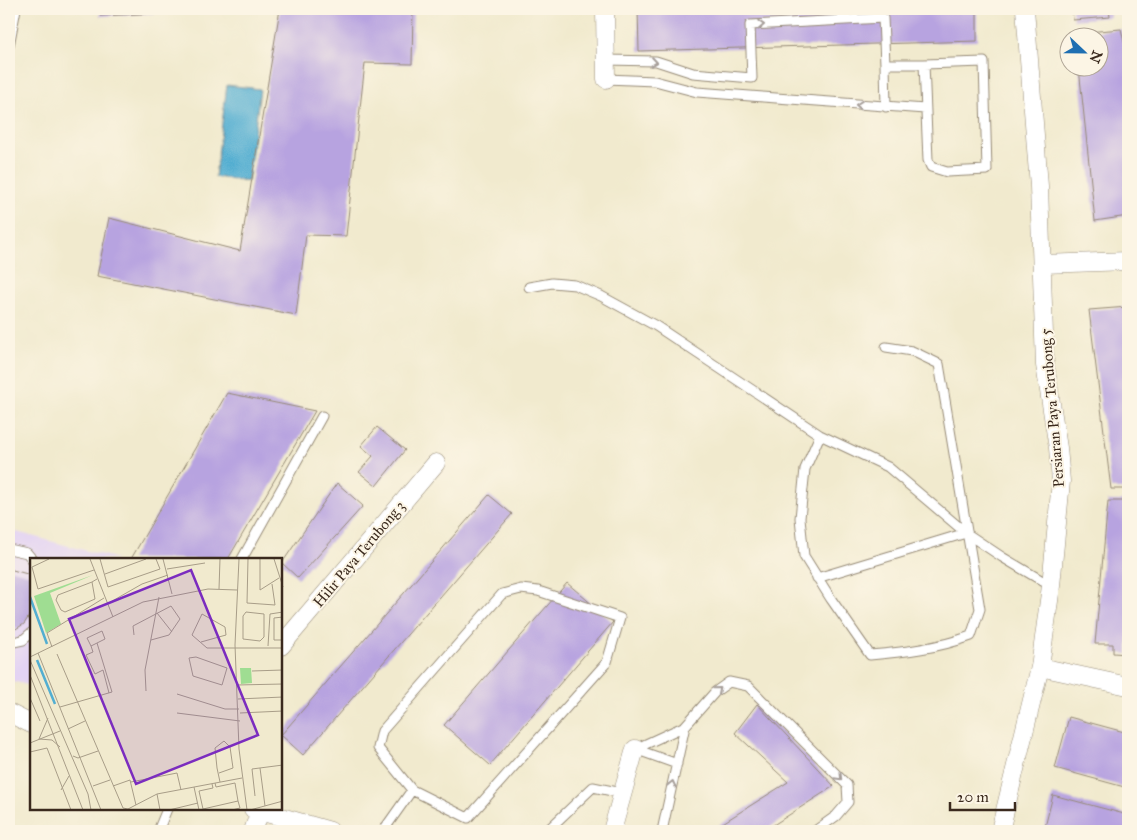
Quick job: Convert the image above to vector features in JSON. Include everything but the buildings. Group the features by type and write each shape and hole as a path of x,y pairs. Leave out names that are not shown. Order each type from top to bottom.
{"street":[{"path":"605,9 606,79"},
{"name":"Persiaran Paya Terubong 5","path":"1000,831 1040,667 1062,481 1045,365 1040,186 1025,9"},
{"path":"1043,264 1128,261"},
{"name":"Hilir Paya Terubong 3","path":"282,645 436,463"},
{"path":"1040,667 1128,686"},
{"path":"9,713 30,724"},
{"path":"612,831 635,749"},
{"path":"253,831 256,810 330,831"}],"lane":[{"path":"9,46 16,9"},
{"path":"606,60 656,61 693,73 752,78 750,25 883,18 886,107"},
{"path":"885,64 984,62 987,170 946,172 931,166 928,160 924,64"},
{"path":"606,79 655,81 697,92 925,109"},
{"path":"529,287 552,283 575,285 601,296 656,326 820,435 888,467 966,533 1051,586"},
{"path":"820,435 805,469 800,518 804,556 870,655 908,652 948,644 972,636 980,608 939,364 912,351 886,347"},
{"path":"243,558 322,416"},
{"path":"818,578 966,533"},
{"path":"9,549 27,554 31,558"},
{"path":"521,589 538,591 620,618 607,662 468,818 412,790 378,748 382,731 502,594 521,589"},
{"path":"9,643 23,640 30,634"},
{"path":"635,749 685,726 715,692 729,682 748,686 847,785 848,802 836,816 815,831"},
{"path":"662,831 685,726"},
{"path":"635,749 676,764"},
{"path":"549,829 593,787 622,794"},
{"path":"383,831 412,790"},
{"path":"158,831 167,810"}],"shaded area":[{"path":"9,530 113,558 30,558 30,686 9,680"}],"water":[{"path":"227,85 260,89 248,181 215,177"}]}
